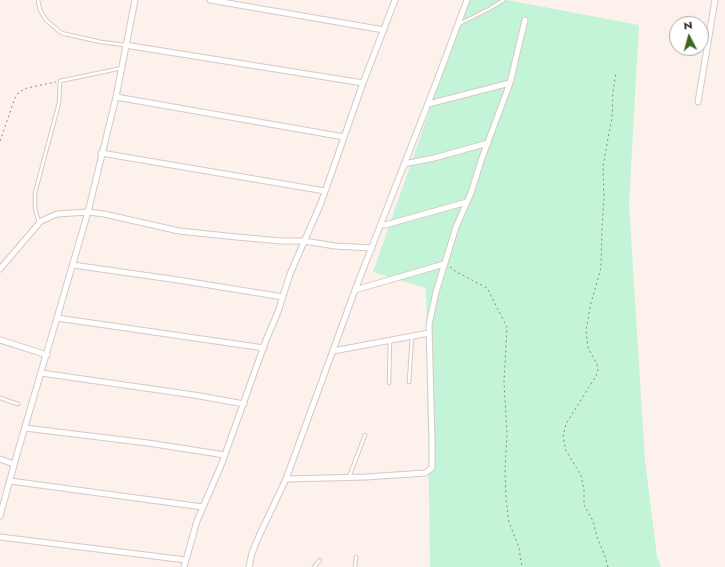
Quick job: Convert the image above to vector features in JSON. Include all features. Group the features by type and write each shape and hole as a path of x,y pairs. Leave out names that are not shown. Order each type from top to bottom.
{"street":[{"path":"0,516 88,212 116,97 135,0"},
{"path":"210,0 384,30"},
{"path":"184,567 193,533 225,455 290,274 325,191 363,83 395,0"},
{"path":"249,567 252,553 259,536 286,479 355,290 467,0"},
{"path":"698,102 715,0"},
{"path":"286,479 425,473 432,468 429,325 436,292 456,227 467,202 510,83 525,20"},
{"path":"125,45 363,83"},
{"path":"428,104 510,83"},
{"path":"116,97 344,137"},
{"path":"404,164 434,158 488,143"},
{"path":"101,154 325,191"},
{"path":"381,225 467,202"},
{"path":"0,269 39,223 46,218 57,214 88,212 104,214 179,231 281,241 304,241 335,246 372,248"},
{"path":"355,290 444,264"},
{"path":"72,265 283,297"},
{"path":"57,318 264,348"},
{"path":"333,351 429,333"},
{"path":"0,340 47,355"},
{"path":"41,373 194,395 244,404"},
{"path":"25,428 129,440 225,455"},
{"path":"0,459 14,464"},
{"path":"10,481 203,507"},
{"path":"0,537 186,560"}],"lane":[{"path":"38,0 40,10 46,20 60,32 101,42 125,45"},
{"path":"458,25 504,0"},
{"path":"39,223 35,208 35,193 59,103 60,81 122,68"},
{"path":"409,382 412,336"},
{"path":"389,383 390,340"},
{"path":"0,398 18,404"},
{"path":"349,477 365,435"},
{"path":"355,567 356,557"},
{"path":"314,567 320,560"}],"path":[{"path":"608,567 593,521 584,505 584,485 580,470 566,451 563,438 566,424 598,371 597,364 588,348 586,330 591,302 601,268 604,198 603,166 612,117 613,92 616,72"},
{"path":"0,141 15,98 19,92 27,88 60,81"},
{"path":"444,264 487,288 507,327 504,370 507,433 505,471 506,492 509,522 519,548 522,567"}],"green space":[{"path":"468,0 507,0 639,25 629,205 645,461 657,557 661,567 430,567 426,288 373,272"}]}
